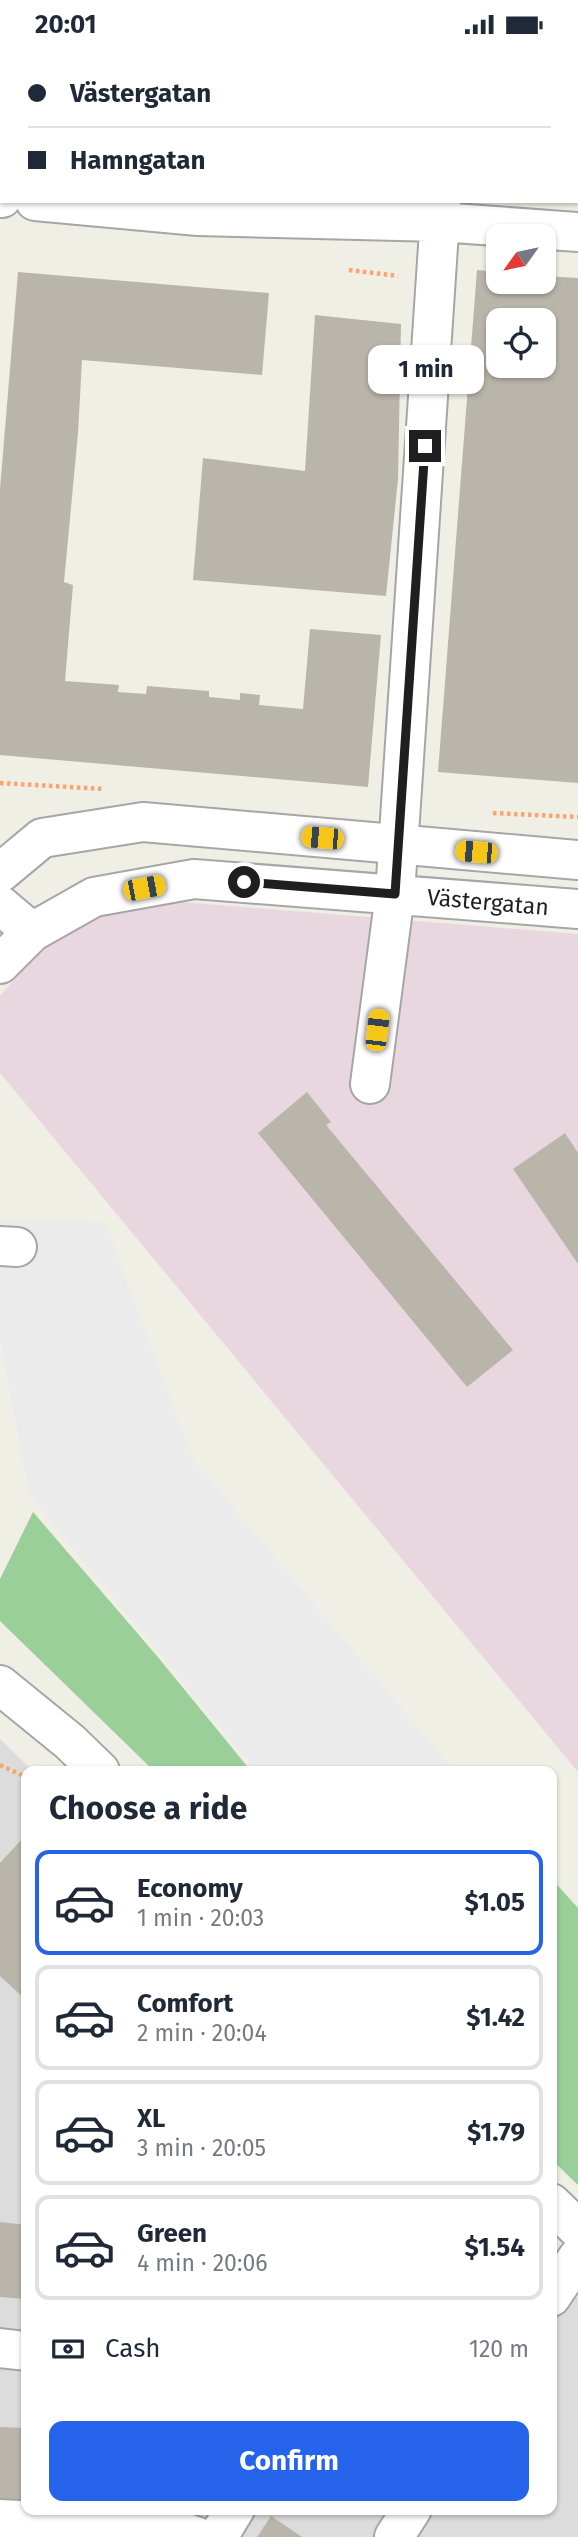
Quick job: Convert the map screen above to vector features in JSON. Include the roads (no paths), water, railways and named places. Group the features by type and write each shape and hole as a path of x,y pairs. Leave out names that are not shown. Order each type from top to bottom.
{"street":[{"path":"57,203 198,216 441,212 578,232"},
{"path":"370,1084 399,845 441,212"},
{"path":"0,873 42,838 144,822 578,860"},
{"name":"Västergatan","path":"0,964 32,932 94,897 194,879 578,909"},
{"path":"0,905 32,932"},
{"path":"0,1685 70,1742 95,1766"},
{"path":"557,2209 578,2229"},
{"path":"557,2288 578,2257"},
{"path":"0,2348 21,2350"},
{"path":"218,2537 231,2515"},
{"path":"0,2519 173,2528 198,2537"}]}
